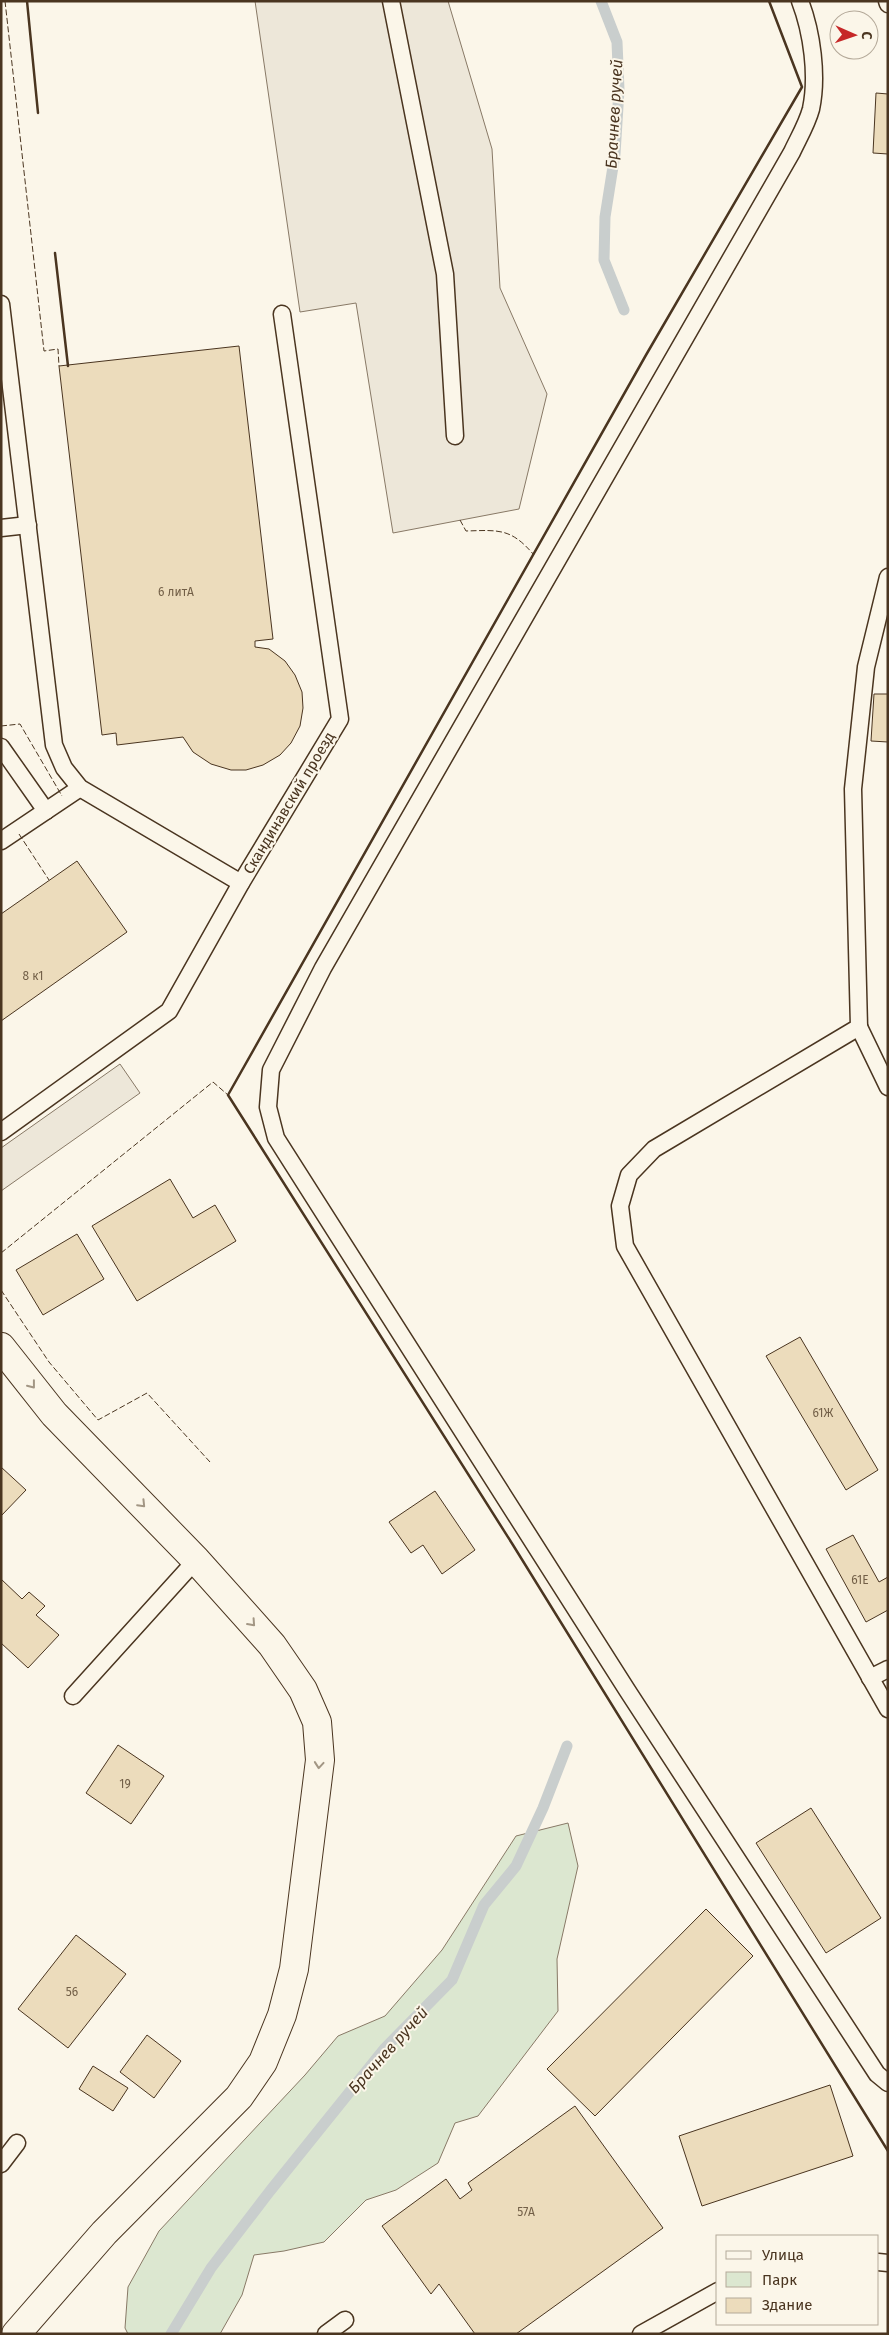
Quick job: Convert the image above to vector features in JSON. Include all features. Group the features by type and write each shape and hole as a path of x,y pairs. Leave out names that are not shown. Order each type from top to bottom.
{"street":[{"path":"1,1347 54,1414 196,1560 272,1645 304,1690 317,1722 320,1760 294,1969 282,2015 263,2062 239,2097 104,2233 16,2334"}],"lane":[{"path":"391,1 445,274 455,436"},
{"path":"800,1 809,24 814,62 811,109 792,152 323,968 272,1070 268,1107 276,1138 627,1690 876,2074 888,2083"},
{"path":"1,304 54,745 64,768 80,788 241,883"},
{"name":"Скандинавский проезд","path":"1,1132 168,1011 241,883 340,719 282,314"},
{"path":"1,528 28,525"},
{"path":"888,576 866,667 853,789 859,1027 888,1087"},
{"path":"1,747 46,811"},
{"path":"1,842 80,788"},
{"path":"859,1027 654,1149 629,1175 620,1206 626,1246 888,1709"},
{"path":"73,1696 196,1560"},
{"path":"870,1678 888,1669"},
{"path":"1,2164 17,2143"},
{"path":"641,2334 716,2293"},
{"path":"326,2334 345,2320"}],"green space":[{"path":"568,1823 578,1866 557,1959 558,2011 478,2116 455,2123 438,2163 396,2190 366,2200 324,2242 284,2251 254,2255 242,2295 220,2334 128,2334 125,2328 128,2287 159,2231 305,2075 338,2036 385,2016 442,1950 516,1836"}],"shaded area":[{"path":"255,1 448,1 492,149 500,288 547,394 519,509 393,533 356,303 300,312"},
{"path":"120,1064 140,1093 1,1191 1,1148"}],"building":[{"path":"876,93 888,94 888,154 873,153"},
{"path":"239,346 273,639 255,641 255,647 269,649 285,661 295,675 302,692 303,708 300,726 291,743 280,755 263,765 246,770 231,770 211,764 193,752 183,737 117,745 116,733 102,735 59,366"},
{"path":"874,694 888,694 888,742 871,741"},
{"path":"77,861 127,932 1,1021 1,914"},
{"path":"170,1179 193,1218 215,1205 236,1241 137,1301 92,1226"},
{"path":"77,1234 104,1279 43,1315 16,1270"},
{"path":"800,1337 878,1470 846,1490 766,1356"},
{"path":"1,1467 26,1490 1,1516"},
{"path":"435,1491 475,1550 442,1574 423,1545 411,1553 389,1522"},
{"path":"853,1535 879,1582 888,1577 888,1610 866,1622 826,1549"},
{"path":"1,1579 22,1599 29,1592 45,1606 36,1615 59,1635 28,1668 1,1643"},
{"path":"118,1745 164,1776 131,1824 86,1793"},
{"path":"811,1808 881,1918 826,1953 756,1843"},
{"path":"706,1909 753,1956 595,2116 547,2069"},
{"path":"76,1935 126,1974 68,2048 18,2009"},
{"path":"147,2035 181,2061 154,2098 120,2072"},
{"path":"93,2066 128,2088 113,2111 79,2089"},
{"path":"830,2085 853,2156 702,2206 679,2136"},
{"path":"575,2106 663,2228 516,2334 475,2334 439,2284 431,2294 382,2226 446,2179 460,2199 472,2190 468,2183"}],"waterway":[{"name":"Брачнев ручей","path":"601,1 617,42 619,90 615,154 605,217 604,260 624,310"},
{"name":"Брачнев ручей","path":"171,2334 211,2268 270,2191 385,2048 452,1980 484,1905 516,1866 543,1808 567,1746"}],"fence":[{"path":"5,1 44,351 58,349 59,366"},
{"path":"460,520 466,531 496,531 511,535 526,546 534,555"},
{"path":"1,726 20,724 62,796"},
{"path":"19,834 49,880"},
{"path":"1,1253 213,1082 228,1095"},
{"path":"1,1290 49,1362 98,1420 147,1393 210,1462"}],"wall":[{"path":"27,1 38,113"},
{"path":"769,1 802,87 646,355 228,1095 513,1545 888,2151"},
{"path":"55,253 68,366"}]}
